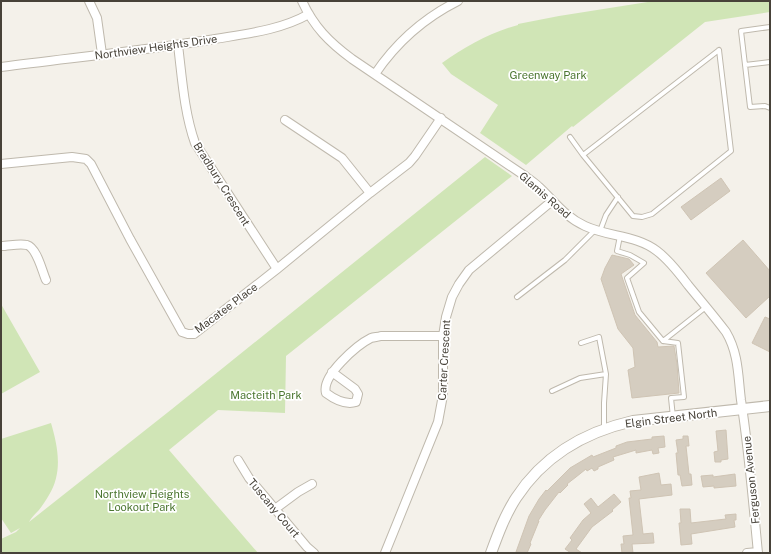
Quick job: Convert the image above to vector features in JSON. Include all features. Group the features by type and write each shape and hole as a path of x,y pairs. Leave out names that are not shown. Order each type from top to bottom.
{"street":[{"path":"89,1 97,18 102,54"},
{"name":"Glamis Road","path":"302,1 320,30 334,45 525,176 540,188 552,202 575,221 597,231 639,242 657,251 669,262 726,332 732,342 737,361 743,409"},
{"path":"375,74 405,37 440,10 458,1"},
{"name":"Northview Heights Drive","path":"1,67 178,45 256,32 277,28 299,20 309,14"},
{"name":"Bradbury Crescent","path":"178,45 191,132 195,143 277,269"},
{"name":"Macatee Place","path":"1,164 72,157 86,159 91,164 130,239 182,332 194,334 409,163 441,118"},
{"path":"285,120 342,158 370,193"},
{"name":"Carter Crescent","path":"385,553 438,422 443,395 444,336 446,318 452,297 459,284 470,270 552,202"},
{"path":"1,246 27,245 32,248 36,253 46,280"},
{"path":"332,372 357,348 372,338 381,336 444,336"},
{"name":"Elgin Street North","path":"491,553 506,516 516,498 547,461 569,445 604,429 633,421 770,406"},
{"name":"Ferguson Avenue","path":"743,409 758,552 747,553"},
{"name":"Tuscany Court","path":"238,460 249,478 314,553"},
{"path":"275,509 298,492 312,484"}],"lane":[{"path":"770,27 741,31 750,107 765,106 770,108"},
{"path":"570,137 583,155 633,216 642,217 652,214 731,151 719,50 583,155"},
{"path":"745,65 770,62"},
{"path":"518,297 565,260 597,231 618,197"},
{"path":"620,236 617,251 630,255 644,263 627,278 639,312 663,341 678,343 684,397 671,398 672,417"},
{"path":"663,341 706,307"},
{"path":"581,343 599,337 606,374 604,429"},
{"path":"552,391 580,378 606,374"}],"green space":[{"name":"Greenway Park","path":"654,1 770,1 770,12 705,22 573,127 572,126 526,165 480,133 498,105 451,74 442,63 478,41 518,24"},
{"name":"Northview Heights Lookout Park","path":"485,157 512,176 286,356 285,413 218,410 169,450 258,553 1,553 1,539 16,532 20,528 11,533 1,518 1,439 51,423 56,441 58,459 56,477 48,497 29,522"},
{"path":"1,304 40,372 1,394"}],"building":[{"path":"721,178 730,191 691,220 681,207"},
{"path":"743,240 770,271 770,296 746,318 706,273"},
{"path":"612,255 629,259 634,265 621,274 635,315 657,342 658,347 674,346 679,393 632,398 628,370 635,367 633,348 618,329 601,279"},
{"path":"765,317 770,319 770,352 752,343"},
{"path":"726,430 728,459 721,460 721,462 715,462 714,452 718,451 716,431"},
{"path":"664,436 665,447 658,448 659,453 653,454 652,450 636,453 636,450 613,457 614,460 598,467 598,469 594,471 592,468 587,471 586,469 567,484 568,485 560,493 559,492 545,510 538,521 527,553 516,552 529,516 539,499 546,490 547,491 570,468 592,455 593,457 627,442"},
{"path":"683,436 688,436 689,446 686,446 689,474 691,474 692,485 682,486 680,475 678,475 676,453 678,453 676,440 683,439"},
{"path":"659,473 661,485 671,484 672,495 639,499 643,534 653,533 654,543 632,544 633,553 622,553 621,544 624,544 623,536 633,535 629,498 631,498 630,491 641,490 639,477"},
{"path":"735,474 736,486 714,488 714,486 703,487 701,476 713,475 713,477"},
{"path":"614,494 621,502 612,510 613,511 592,527 576,549 582,553 571,553 565,549 572,540 570,538 583,520 591,513 584,504 591,498 598,507"},
{"path":"680,509 690,509 691,523 726,519 725,515 736,514 736,520 734,520 735,527 691,534 692,544 681,545 679,523 681,523"}],"park label":[{"name":"Macteith Park","path":"266,395"}]}
